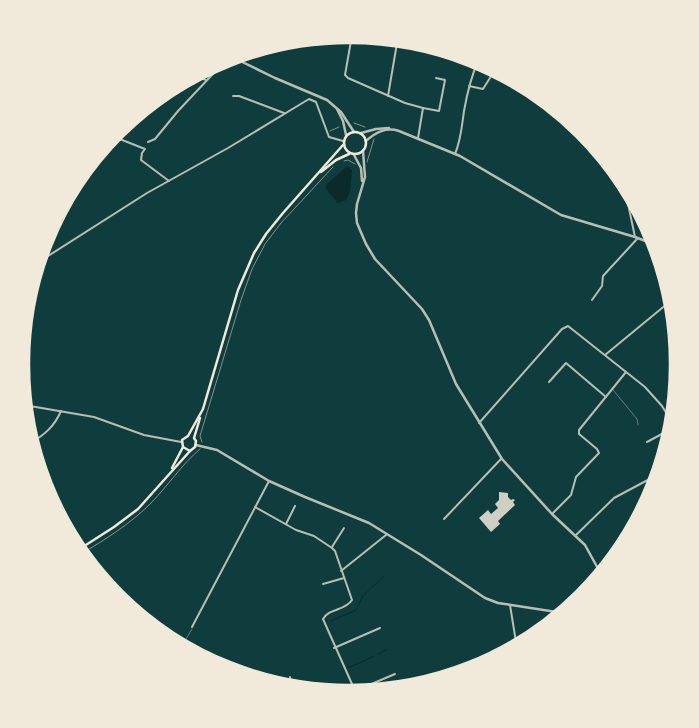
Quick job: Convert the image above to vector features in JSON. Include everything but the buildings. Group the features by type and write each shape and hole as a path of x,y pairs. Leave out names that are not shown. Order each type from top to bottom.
{"main road":[{"path":"316,176 336,160 363,151 366,141 361,133 354,132 346,135 343,141 344,146 350,154"},
{"path":"85,545 114,528 130,515 196,445 194,438 238,290 250,262 273,224 344,146"},
{"path":"169,473 182,447 181,442 188,436 203,409"},
{"path":"188,436 194,438"},
{"path":"182,447 190,451"}],"street":[{"path":"351,43 345,75 388,96 423,108 439,110 445,80 436,78"},
{"path":"388,96 396,47"},
{"path":"242,62 322,98 341,112 354,132"},
{"path":"456,154 464,121 469,86 474,69"},
{"path":"148,142 155,139 211,75"},
{"path":"469,86 483,89 491,76"},
{"path":"233,96 239,96 285,114"},
{"path":"48,256 169,181 309,99 316,102 329,137 343,141"},
{"path":"336,108 344,125 346,135"},
{"path":"418,138 423,108"},
{"path":"361,133 380,128 393,129 418,138 456,154 555,213 646,241"},
{"path":"366,141 380,131 393,129"},
{"path":"121,139 145,149 141,160 169,181"},
{"path":"363,151 365,163 364,177 356,213 366,244 380,264 422,309 456,384 502,459 514,475 588,550 597,567"},
{"path":"354,155 360,164 362,186"},
{"path":"630,208 636,237"},
{"path":"592,300 602,286 603,276 636,237"},
{"path":"606,355 665,305"},
{"path":"479,423 562,329 568,326 626,372 660,403 666,414"},
{"path":"549,382 566,363 606,397"},
{"path":"552,514 571,496 576,477 599,453 578,432 626,372"},
{"path":"31,407 94,417 144,435 181,442"},
{"path":"38,439 48,432 61,412"},
{"path":"647,442 663,432"},
{"path":"196,445 217,450 269,481 369,523 485,598 510,605 553,611"},
{"path":"444,519 502,459"},
{"path":"575,536 614,498 649,480"},
{"path":"192,627 269,481"},
{"path":"286,524 295,506"},
{"path":"255,508 314,536 335,551 352,600 350,604 327,614 323,619 352,685"},
{"path":"332,548 344,528"},
{"path":"341,571 387,534"},
{"path":"323,584 344,578"},
{"path":"510,605 515,639"},
{"path":"334,648 380,628"},
{"path":"374,684 395,674"}],"lane":[{"path":"612,390 637,419 638,425"},
{"path":"185,640 192,627"}],"path":[{"path":"349,124 352,123 365,127 369,131"},
{"path":"326,132 344,125"},
{"path":"365,163 369,160 374,140 372,135"},
{"path":"342,161 348,160 360,164"},
{"path":"88,549 118,531 137,516 164,489 190,456 200,450 203,443 200,436 252,269 265,244 281,223 334,167"}],"water":[{"path":"346,167 352,170 350,192 346,200 338,203 325,188"}],"waterway":[{"path":"331,621 356,610 363,596 384,576"},
{"path":"378,654 386,650"},
{"path":"348,668 374,656"}]}
